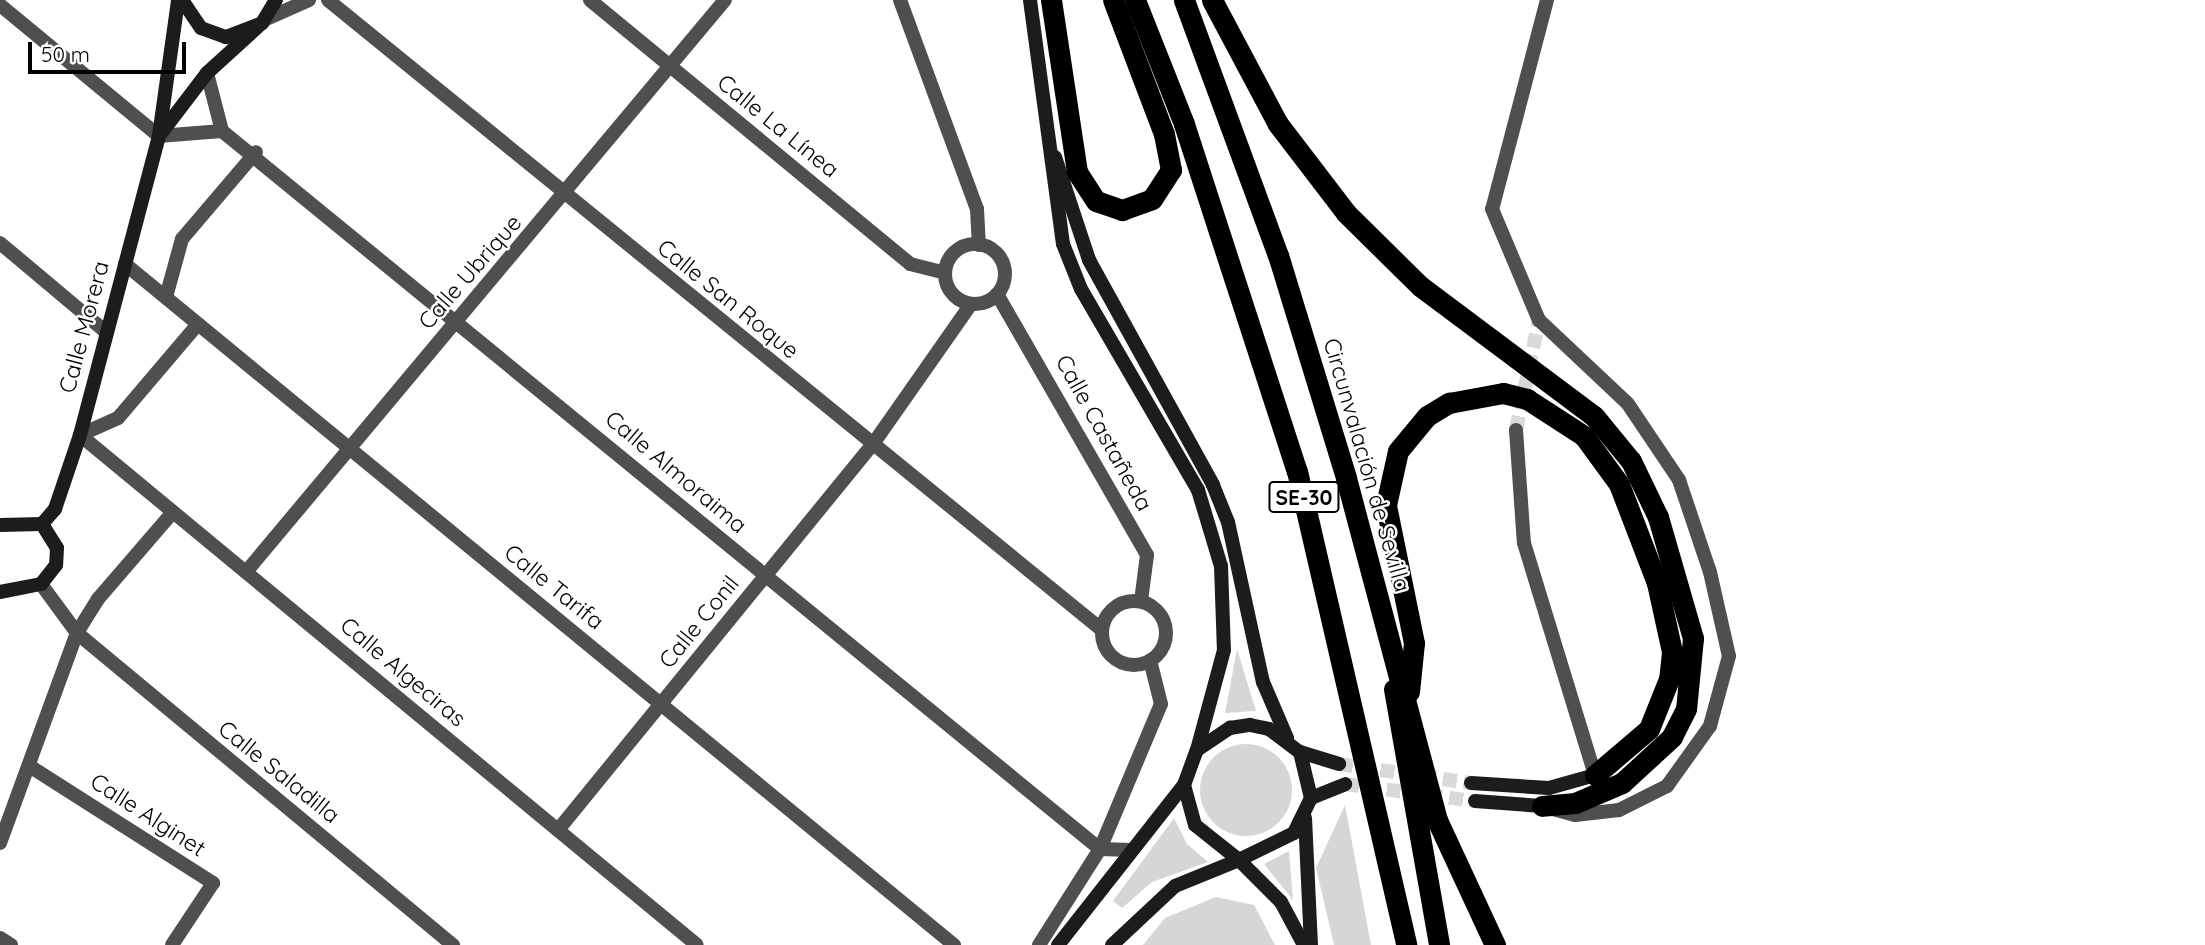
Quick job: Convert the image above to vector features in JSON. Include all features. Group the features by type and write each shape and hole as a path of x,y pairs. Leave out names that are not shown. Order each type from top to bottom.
{"highway":[{"path":"1051,0 1077,172 1096,201 1122,210 1152,199 1171,170 1164,134 1113,0"},
{"name":"SE-30","path":"1135,0 1268,372 1323,565 1406,945"},
{"name":"Circunvalación de Sevilla","path":"1184,0 1278,256 1449,855 1494,945"},
{"path":"1212,0 1247,73 1310,170 1388,258 1455,311 1553,380 1613,436 1644,485 1683,593 1693,675 1672,737 1644,766 1599,796 1542,806"},
{"path":"1408,708 1414,643 1390,542 1391,476 1408,433 1427,416 1472,396 1503,393 1547,408 1584,436 1619,484 1657,583 1672,652 1666,690 1649,729 1595,775"},
{"path":"1394,657 1395,718 1439,945"},
{"path":"1393,879 1393,945"}],"main road":[{"path":"180,0 192,19 213,34 239,36 264,21"},
{"name":"Calle Morera","path":"42,524 55,509 79,435 159,136 180,0"},
{"name":"Calle Morera","path":"159,136 207,73 264,21 276,0"},
{"path":"1030,0 1051,146 1051,187 1076,278 1180,453 1221,566 1224,650 1197,750 1184,786 1058,945"},
{"path":"1051,146 1089,260 1213,485 1228,523 1263,682 1287,738 1300,752 1311,798 1305,818 1311,945"},
{"path":"0,525 42,524 57,548 56,565 41,584 0,592"},
{"path":"1197,750 1240,726 1287,738"},
{"path":"1300,752 1339,764"},
{"path":"1471,783 1549,788 1595,775"},
{"path":"1311,798 1345,784"},
{"path":"1184,786 1195,825 1240,860 1281,902 1304,945"},
{"path":"1475,801 1542,806"},
{"path":"1112,945 1175,886 1279,844 1305,818"}],"street":[{"path":"264,21 309,0"},
{"name":"Calle San Roque","path":"328,0 565,197 1102,630"},
{"name":"Calle La Línea","path":"590,0 910,264 945,273"},
{"name":"Calle Ubrique","path":"246,572 565,197 725,0"},
{"path":"900,0 977,209 979,244 1003,262 1004,282 997,294 971,304 950,292 945,273 952,254 979,244"},
{"path":"1542,806 1575,815 1599,813 1667,786 1710,726 1729,656 1710,572 1679,480 1628,404 1539,320 1492,209 1547,0"},
{"path":"0,5 159,136 222,131 207,73"},
{"name":"Calle Almoraima","path":"222,131 256,152 766,576 1100,849"},
{"path":"166,297 181,239 256,152"},
{"path":"0,243 105,331"},
{"name":"Calle Tarifa","path":"125,264 954,945"},
{"name":"Calle Castañeda","path":"997,294 1147,555 1141,601"},
{"name":"Calle Conil","path":"558,830 873,444 971,304"},
{"path":"79,435 118,418 198,324"},
{"path":"1516,430 1524,543 1595,775"},
{"name":"Calle Algeciras","path":"79,435 697,945"},
{"path":"0,843 31,767 77,633 97,599 173,512"},
{"name":"Calle Saladilla","path":"41,584 77,633 453,945"},
{"path":"1039,945 1100,849 1161,704 1150,660 1166,631 1158,612 1141,601 1119,604 1102,630 1114,658 1134,665 1150,660"},
{"name":"Calle Alginet","path":"31,767 213,883 172,945"},
{"path":"1100,849 1132,850"},
{"path":"0,938 11,945"}],"shaded area":[{"path":"1237,649 1256,711 1225,713"},
{"path":"1246,744 1264,747 1279,757 1289,772 1292,790 1289,808 1279,823 1264,833 1246,836 1228,833 1213,823 1203,808 1200,790 1203,772 1213,757 1228,747"},
{"path":"1345,805 1371,945 1334,945 1316,868"},
{"path":"1174,818 1187,844 1208,862 1152,882 1122,908 1113,901"},
{"path":"1289,851 1293,900 1264,864"},
{"path":"1216,897 1254,905 1275,945 1143,945 1165,918"}],"tunnel":[{"path":"1516,430 1539,320"},
{"path":"1339,764 1471,783"},
{"path":"1345,784 1475,801"}]}
